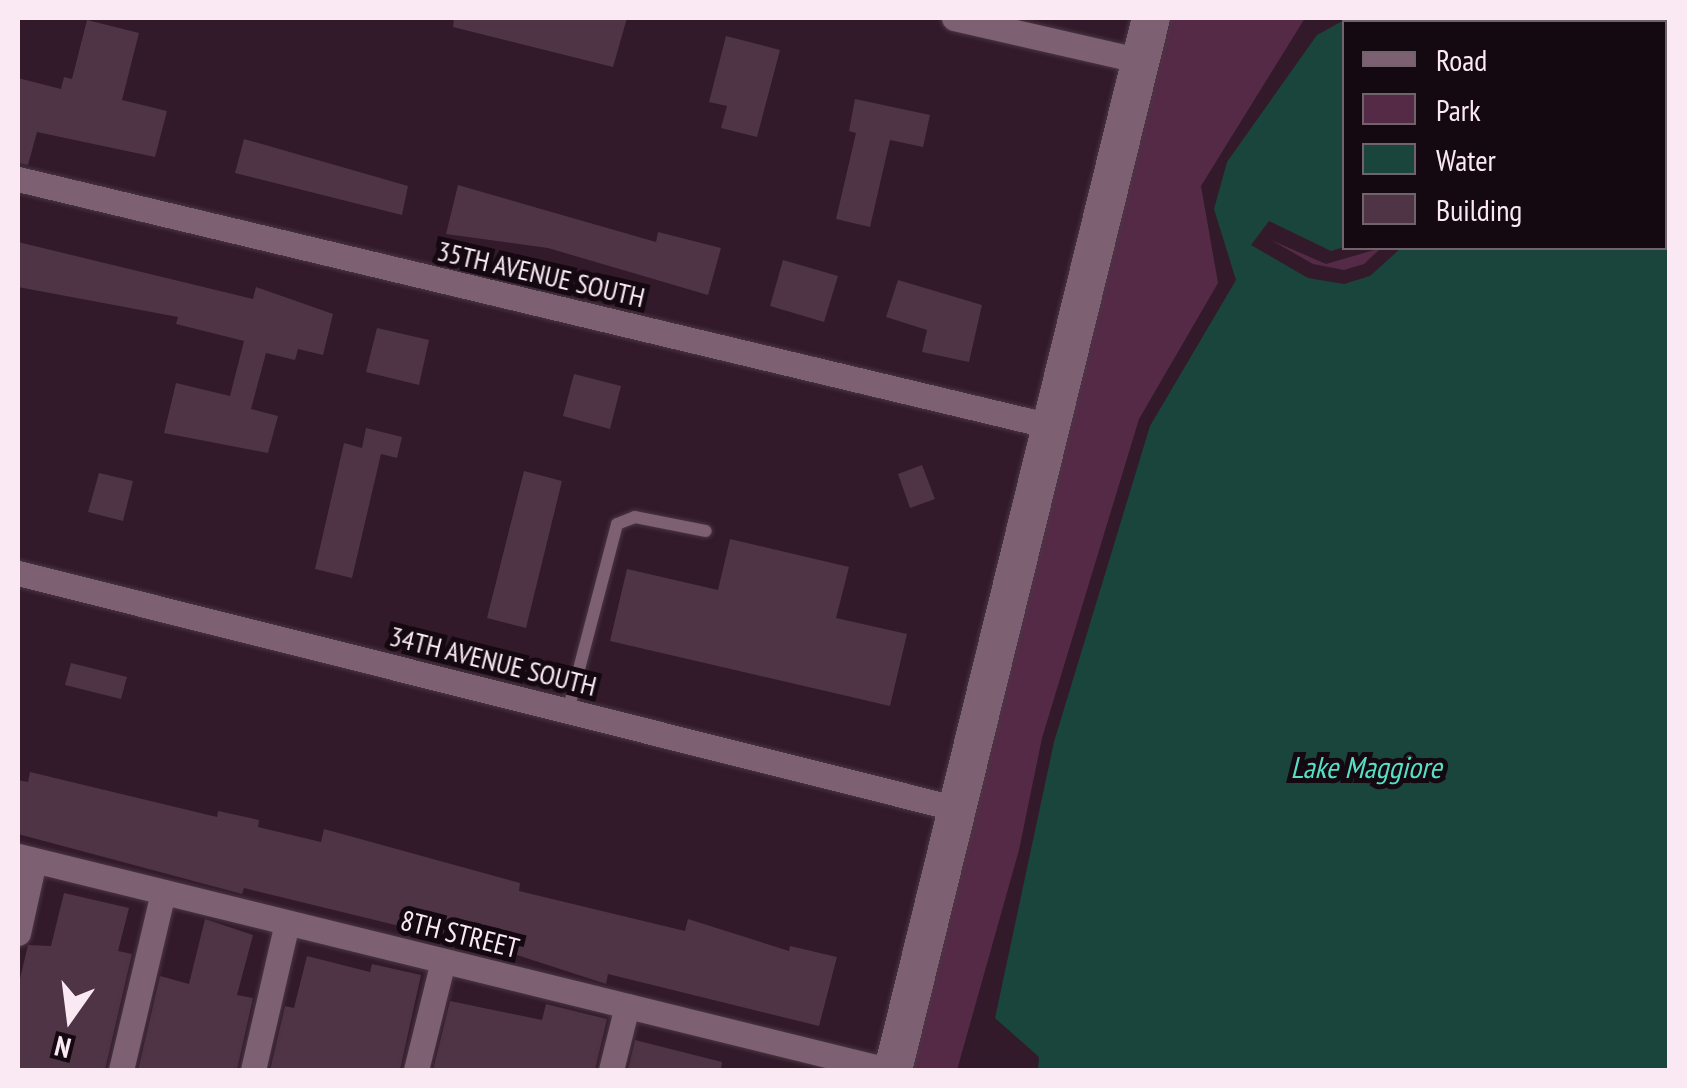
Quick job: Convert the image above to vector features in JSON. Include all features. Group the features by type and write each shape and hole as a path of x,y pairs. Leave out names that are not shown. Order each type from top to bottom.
{"main road":[{"path":"891,1070 1151,18"}],"street":[{"path":"954,18 1141,60"},
{"name":"35TH AVENUE SOUTH","path":"18,179 1051,426"},
{"name":"34TH AVENUE SOUTH","path":"18,573 954,808"},
{"path":"18,932 26,858"},
{"name":"8TH STREET","path":"26,858 628,1006 798,1060 891,1070"},
{"path":"121,1070 163,892"},
{"path":"254,1070 288,923"},
{"path":"416,1070 443,961"},
{"path":"611,1070 628,1006"}],"lane":[{"path":"568,711 617,524 635,518 706,531"}],"green space":[{"path":"1171,18 1305,18 1201,186 1218,283 1139,419 1042,738 1019,850 957,1070 908,1070"},
{"path":"1423,18 1609,18 1522,20"},
{"path":"1271,240 1326,264 1379,250 1364,264 1344,270 1313,264"}],"water":[{"name":"Lake Maggiore","path":"1669,18 1669,1070 1038,1070 1039,1057 995,1018 1054,742 1150,426 1236,280 1214,209 1227,162 1317,35 1342,21 1342,248 1331,251 1269,221 1251,245 1308,278 1344,284 1370,276 1399,250 1667,250 1667,20 1646,20"}],"building":[{"path":"454,18 627,18 613,67 453,27"},
{"path":"87,20 139,33 122,100 167,111 155,157 37,132 28,165 18,163 18,78 61,89 64,77 72,79"},
{"path":"726,36 780,50 757,137 721,128 727,106 709,102"},
{"path":"855,99 930,115 923,147 890,140 870,227 836,219 856,133 849,131"},
{"path":"244,139 408,186 402,215 235,173"},
{"path":"458,185 656,242 658,232 721,248 708,295 548,248 446,234"},
{"path":"18,242 253,299 256,287 333,314 323,355 298,349 295,360 266,353 251,409 278,416 268,453 164,433 176,383 230,396 244,341 176,324 178,317 18,287"},
{"path":"783,260 838,276 824,322 770,306"},
{"path":"898,280 982,305 969,362 922,352 927,330 886,317"},
{"path":"377,328 429,340 419,385 366,372"},
{"path":"574,374 621,386 610,429 563,416"},
{"path":"366,428 402,437 397,458 381,454 352,578 315,569 344,443 362,448"},
{"path":"922,465 935,499 910,508 898,474"},
{"path":"524,471 562,481 526,628 487,618"},
{"path":"99,473 133,481 123,521 88,512"},
{"path":"730,539 849,567 836,618 907,634 890,706 610,641 627,569 718,590"},
{"path":"71,663 127,677 121,699 65,685"},
{"path":"30,772 217,817 218,811 259,820 258,827 321,842 324,829 520,883 519,891 685,931 688,919 789,951 790,946 837,957 819,1026 608,974 606,984 514,954 244,888 242,894 18,834 18,780 28,782"},
{"path":"64,893 129,908 118,951 132,954 105,1070 18,1070 18,987 28,945 51,946"},
{"path":"205,919 253,935 237,995 253,998 237,1070 138,1070 160,976 189,984"},
{"path":"307,956 370,972 372,964 421,975 400,1070 270,1070 285,1006 294,1008"},
{"path":"450,1001 542,1020 546,1004 607,1019 595,1070 433,1070"},
{"path":"635,1040 722,1062 721,1070 628,1070"}]}
